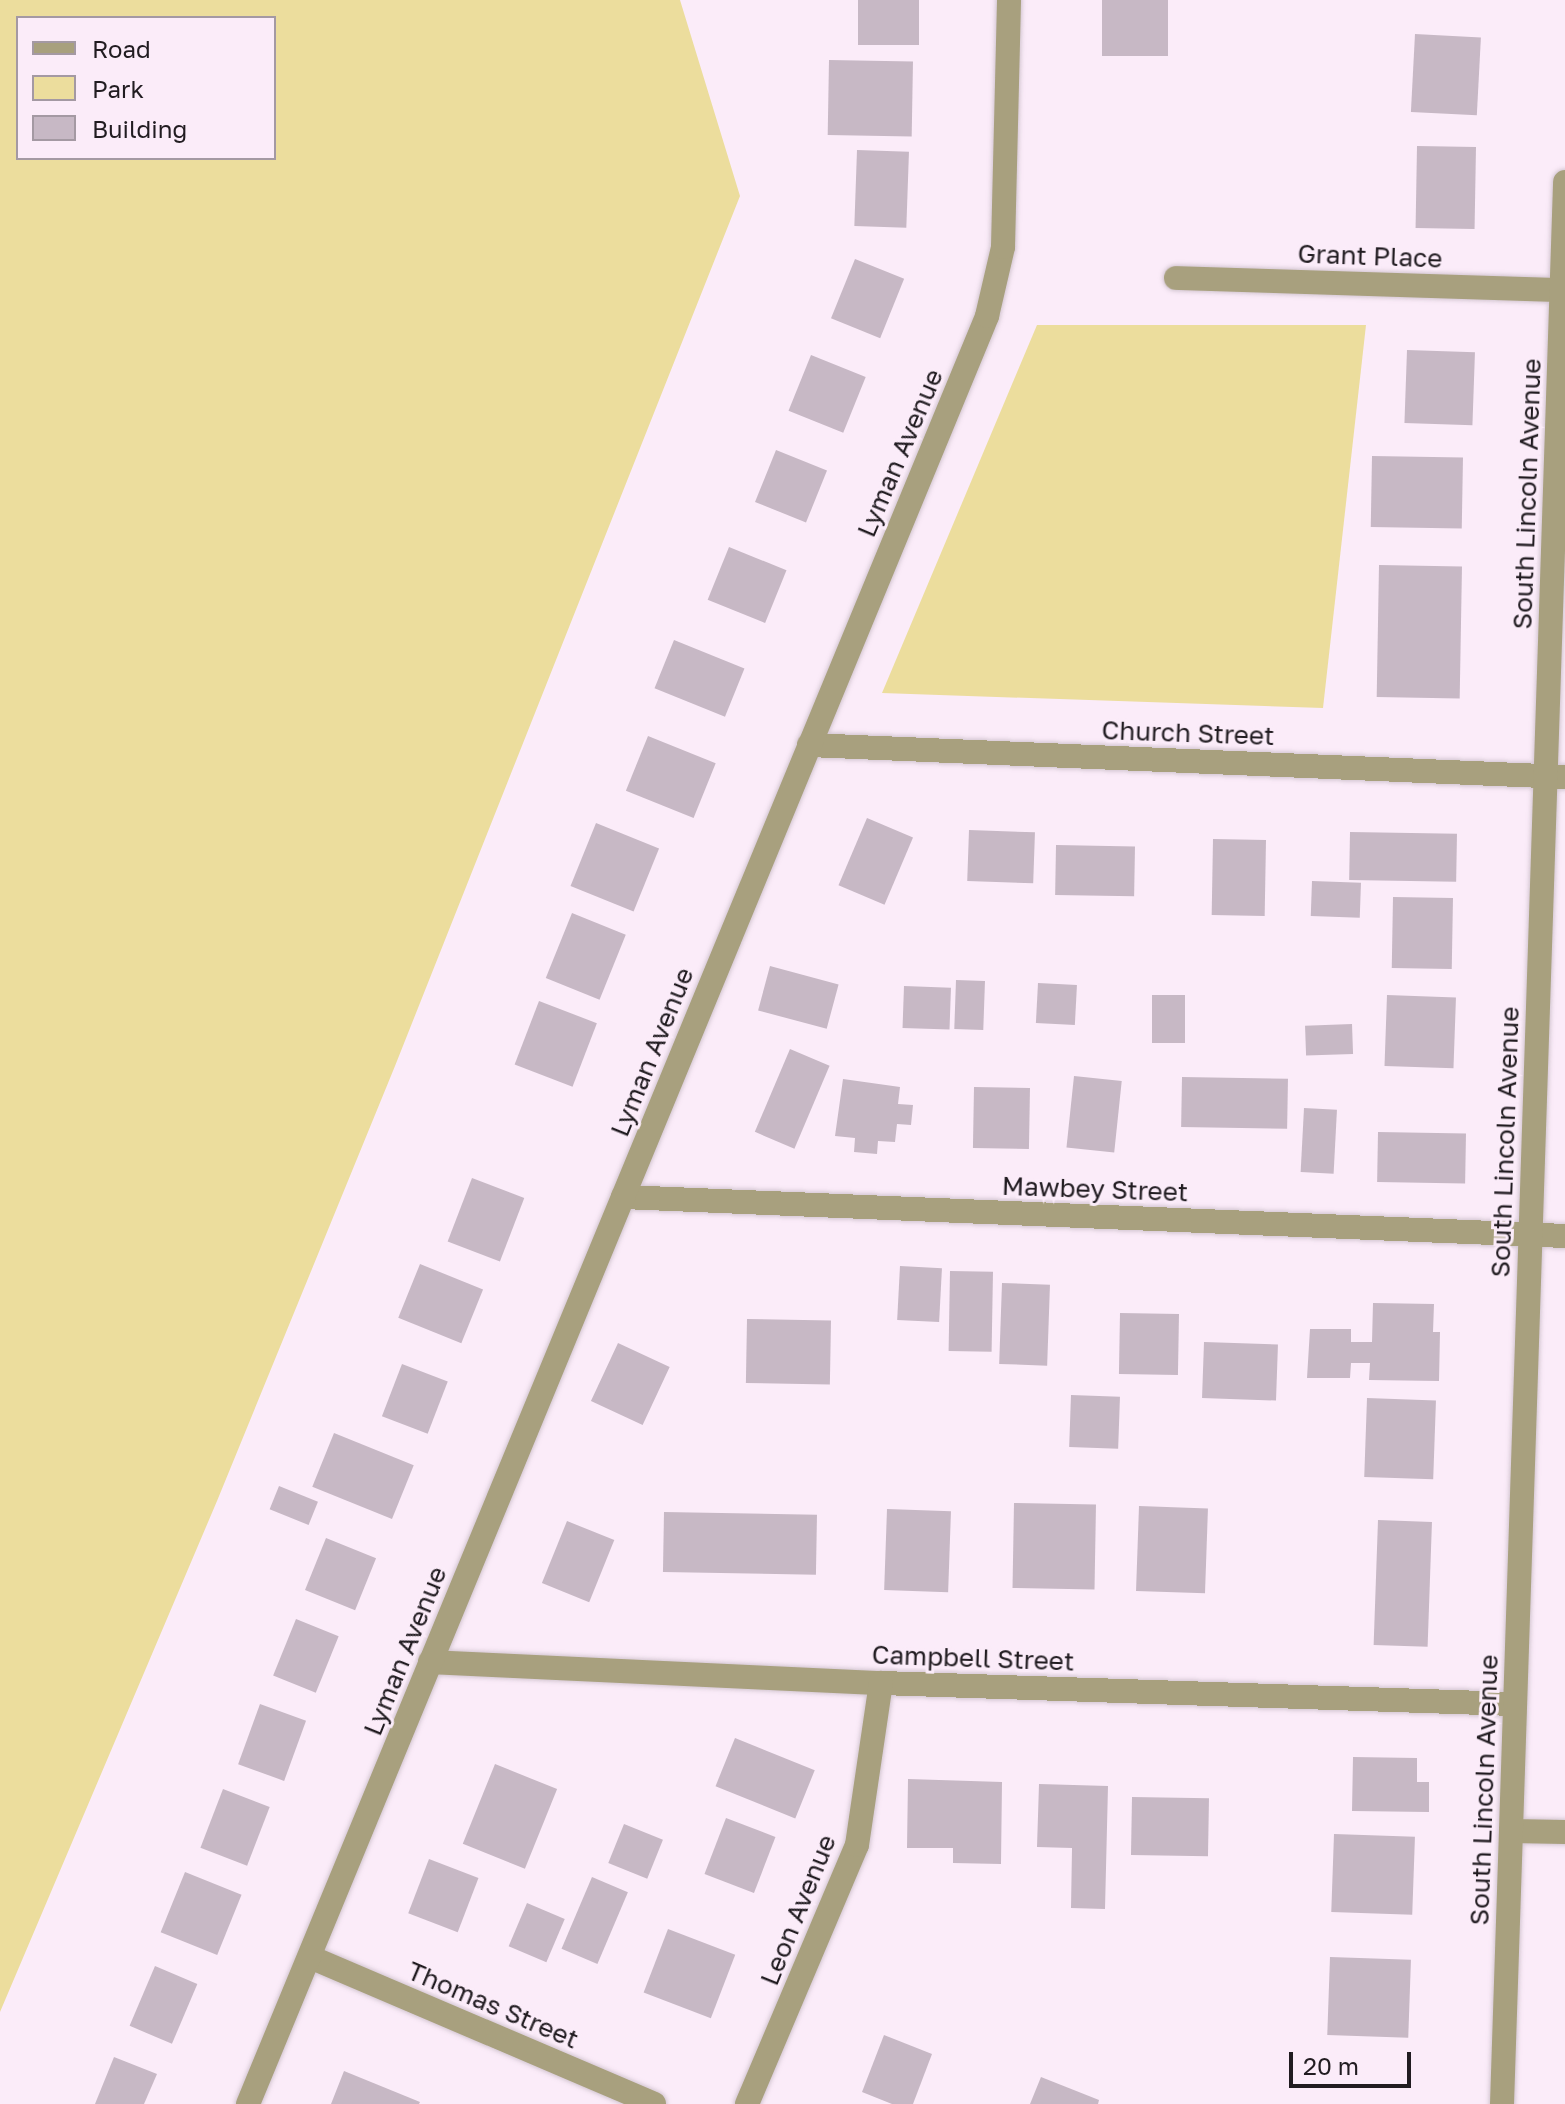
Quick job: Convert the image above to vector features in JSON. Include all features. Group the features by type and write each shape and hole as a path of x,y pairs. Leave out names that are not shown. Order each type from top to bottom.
{"street":[{"name":"Lyman Avenue","path":"248,2104 995,294 1003,247 1009,0"},
{"name":"South Lincoln Avenue","path":"1502,2104 1530,1235 1555,777 1565,182"},
{"name":"Grant Place","path":"1176,278 1561,290"},
{"name":"Church Street","path":"809,745 1555,777"},
{"name":"Mawbey Street","path":"623,1197 1565,1236"},
{"name":"Campbell Street","path":"430,1662 881,1683 1515,1704"},
{"name":"Leon Avenue","path":"747,2104 857,1845 881,1683"},
{"path":"1511,1831 1565,1832"},
{"name":"Thomas Street","path":"310,1957 654,2104"}],"green space":[{"path":"0,0 680,0 740,196 395,1066 217,1501 0,2012"},
{"path":"1037,325 1366,325 1323,708 882,693"}],"building":[{"path":"858,0 919,0 919,45 858,45"},
{"path":"1102,0 1168,0 1168,56 1102,56"},
{"path":"1415,34 1481,37 1477,115 1411,112"},
{"path":"829,60 913,61 912,136 828,135"},
{"path":"1417,146 1476,147 1475,229 1416,228"},
{"path":"857,150 909,152 906,228 854,226"},
{"path":"855,259 904,279 880,338 831,318"},
{"path":"1407,350 1475,352 1472,425 1404,423"},
{"path":"811,355 866,377 843,433 789,411"},
{"path":"776,450 827,471 806,523 755,502"},
{"path":"1372,456 1463,458 1462,529 1371,527"},
{"path":"729,547 786,570 765,623 708,600"},
{"path":"1379,565 1462,566 1460,698 1377,697"},
{"path":"674,640 744,668 725,717 655,688"},
{"path":"648,736 716,763 694,818 626,791"},
{"path":"867,818 913,838 885,905 838,885"},
{"path":"596,823 659,848 634,912 571,886"},
{"path":"969,830 1035,832 1033,883 967,881"},
{"path":"1350,832 1457,834 1456,882 1349,880"},
{"path":"1213,839 1266,840 1265,916 1212,915"},
{"path":"1056,845 1135,846 1134,896 1055,895"},
{"path":"1312,881 1361,883 1360,918 1311,916"},
{"path":"1393,897 1453,898 1452,969 1392,968"},
{"path":"572,913 626,935 600,1000 546,978"},
{"path":"770,966 839,984 827,1029 758,1010"},
{"path":"956,980 985,981 983,1030 954,1029"},
{"path":"1038,983 1077,985 1075,1025 1036,1023"},
{"path":"904,986 951,988 950,1030 903,1028"},
{"path":"1152,995 1185,995 1185,1043 1152,1043"},
{"path":"1387,995 1456,997 1453,1068 1385,1066"},
{"path":"539,1001 597,1023 573,1087 515,1064"},
{"path":"1352,1024 1353,1054 1306,1056 1305,1026"},
{"path":"790,1049 830,1066 794,1149 755,1132"},
{"path":"1074,1076 1122,1081 1114,1153 1066,1148"},
{"path":"1182,1077 1288,1079 1287,1129 1181,1127"},
{"path":"843,1079 900,1087 898,1104 913,1105 911,1125 897,1124 895,1142 878,1141 877,1154 854,1152 855,1138 835,1136"},
{"path":"974,1087 1030,1088 1029,1149 973,1148"},
{"path":"1304,1108 1337,1110 1334,1174 1301,1172"},
{"path":"1378,1132 1466,1134 1465,1184 1377,1182"},
{"path":"472,1178 524,1198 500,1262 448,1241"},
{"path":"420,1264 483,1289 461,1343 398,1318"},
{"path":"900,1266 942,1268 939,1322 897,1320"},
{"path":"950,1271 993,1272 992,1352 949,1351"},
{"path":"1002,1283 1050,1285 1047,1366 999,1364"},
{"path":"1373,1303 1434,1304 1433,1332 1440,1332 1439,1381 1369,1380 1370,1363 1351,1363 1350,1378 1307,1378 1310,1329 1351,1329 1351,1342 1372,1342"},
{"path":"1120,1313 1179,1314 1178,1375 1119,1374"},
{"path":"747,1319 831,1320 830,1384 746,1383"},
{"path":"1204,1342 1278,1345 1276,1401 1202,1398"},
{"path":"618,1343 670,1367 643,1425 591,1401"},
{"path":"402,1364 448,1382 428,1434 382,1416"},
{"path":"1071,1395 1120,1397 1118,1449 1069,1447"},
{"path":"1367,1398 1436,1400 1433,1479 1364,1477"},
{"path":"334,1433 414,1465 392,1519 312,1487"},
{"path":"279,1486 318,1502 309,1525 270,1509"},
{"path":"1014,1503 1096,1504 1095,1589 1013,1588"},
{"path":"1139,1506 1208,1508 1205,1593 1136,1591"},
{"path":"887,1509 951,1511 948,1592 884,1590"},
{"path":"664,1512 817,1515 816,1575 663,1572"},
{"path":"1378,1520 1432,1522 1428,1647 1374,1645"},
{"path":"567,1521 614,1540 589,1602 542,1583"},
{"path":"326,1538 376,1558 355,1610 305,1590"},
{"path":"296,1619 339,1636 316,1693 273,1676"},
{"path":"260,1704 306,1721 284,1781 238,1764"},
{"path":"735,1738 815,1770 795,1818 716,1786"},
{"path":"1353,1757 1417,1758 1417,1782 1429,1782 1429,1812 1352,1811"},
{"path":"495,1764 557,1789 525,1869 463,1844"},
{"path":"908,1779 1002,1782 1001,1864 953,1863 953,1848 907,1848"},
{"path":"1039,1784 1108,1786 1105,1909 1071,1908 1072,1848 1037,1847"},
{"path":"223,1789 270,1807 247,1866 200,1848"},
{"path":"1132,1797 1209,1798 1208,1856 1131,1855"},
{"path":"726,1818 775,1837 754,1893 704,1874"},
{"path":"624,1824 663,1840 647,1879 608,1863"},
{"path":"1334,1834 1415,1837 1412,1915 1331,1912"},
{"path":"429,1859 478,1878 458,1932 408,1913"},
{"path":"185,1872 242,1895 217,1955 161,1932"},
{"path":"592,1877 628,1892 597,1964 562,1949"},
{"path":"527,1903 565,1919 546,1962 509,1946"},
{"path":"668,1929 735,1955 711,2018 644,1992"},
{"path":"1330,1957 1411,1960 1408,2038 1327,2035"},
{"path":"155,1966 197,1984 172,2044 130,2026"},
{"path":"884,2035 932,2054 913,2104 892,2104 862,2092"},
{"path":"114,2057 157,2074 144,2104 95,2104"},
{"path":"344,2071 420,2102 331,2104"},
{"path":"1041,2077 1099,2100 1098,2104 1030,2104"}]}
